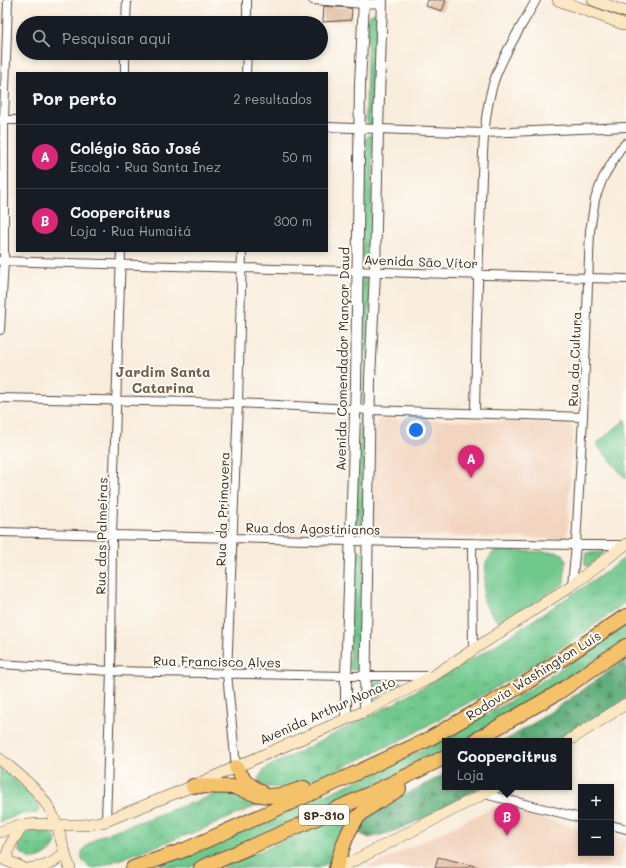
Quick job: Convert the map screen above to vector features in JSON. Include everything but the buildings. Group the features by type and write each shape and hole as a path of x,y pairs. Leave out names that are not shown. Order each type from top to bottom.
{"highway":[{"name":"Rodovia Washington Luís","path":"133,868 187,849 427,740 519,687 626,616"},
{"name":"Rodovia Washington Luís","path":"479,738 559,692 626,646"},
{"path":"336,868 352,826 359,817 369,808 442,759"},
{"name":"SP-310","path":"200,868 398,781 442,759"},
{"path":"236,767 240,775 250,785 268,796"},
{"path":"193,786 234,787 255,794 268,796 283,795 325,780 341,780"}],"main road":[{"path":"558,0 626,25"},
{"path":"593,0 626,12"},
{"name":"Avenida Arthur Nonato","path":"0,832 16,826 24,825 85,825 106,821 193,786 365,711 433,676 572,584 626,544"},
{"path":"572,738 626,704"},
{"path":"0,759 34,788 49,807 57,825 70,868"},
{"path":"340,868 491,790"},
{"path":"23,868 3,859 9,846 24,825"},
{"path":"31,868 57,860 65,852"}],"street":[{"path":"0,330 2,261 2,120 8,0"},
{"path":"126,16 127,0"},
{"path":"247,16 248,0"},
{"path":"313,0 381,2 375,272 370,379 365,711"},
{"path":"475,413 478,274 484,133 494,81 502,61 536,0"},
{"name":"Avenida Comendador Mançor Daud","path":"346,719 346,676 355,409 360,84 364,2"},
{"path":"125,60 125,72"},
{"path":"246,72 247,60"},
{"path":"2,120 16,120"},
{"path":"328,127 484,133 626,127"},
{"name":"Rua da Cultura","path":"572,584 576,545 583,417 590,231 595,198 620,149 626,143"},
{"name":"Rua das Palmeiras","path":"106,821 111,671 112,536 121,252"},
{"name":"Rua da Primavera","path":"236,767 227,673 238,403 242,252"},
{"name":"Avenida São Vítor","path":"2,261 478,274 626,280"},
{"path":"0,398 238,403 370,410 583,417"},
{"name":"Rua dos Agostinianos","path":"0,532 368,542 576,545 626,544"},
{"path":"472,543 473,650"},
{"name":"Rua Francisco Alves","path":"0,664 111,671 346,676 433,676"},
{"path":"484,794 578,817"},
{"path":"614,826 626,829"}],"shaded area":[{"path":"379,419 568,423 573,428 567,539 375,535 370,529 376,423"},
{"path":"494,807 578,827 578,856 614,856 614,836 626,838 619,868 367,868"}],"green space":[{"path":"374,13 377,15 375,124 372,126 369,125 366,119 366,114 368,19 370,15"},
{"path":"370,135 373,136 371,257 370,261 367,262 364,261 362,248 365,140"},
{"path":"365,277 371,279 367,402 364,404 360,403 361,279"},
{"path":"362,414 366,414 368,417 362,532 361,535 358,536 355,535 360,416"},
{"path":"626,419 626,479 596,444"},
{"path":"357,550 364,553 360,665 358,669 352,670 349,668 353,553"},
{"path":"494,551 556,552 563,554 566,560 564,583 505,624 499,623 487,608 483,598 486,563"},
{"path":"586,553 604,553 589,566 585,565"},
{"path":"626,557 626,602 577,638 509,680 405,738 316,780 299,786 283,788 267,787 258,784 261,774 271,765 393,704 488,650 596,579"},
{"path":"626,624 626,639 579,673 470,738 444,738 521,694"},
{"path":"626,658 626,698 600,717 565,738 509,738 537,721 583,690"},
{"path":"371,681 403,683 375,699 371,698 368,685"},
{"path":"442,739 442,753 233,850 188,868 152,868 231,836 359,780"},
{"path":"0,766 39,804 40,809 37,813 22,814 0,822"},
{"path":"442,776 442,790 476,790 427,817 392,832 369,838 361,834 358,826 368,815 386,803"},
{"path":"226,790 270,800 203,829 96,868 90,868 82,860 82,852 88,844 100,836"},
{"path":"344,814 350,815 332,859 318,868 221,868 313,828"},
{"path":"41,830 49,831 54,836 56,840 55,844 47,854 35,859 29,858 19,851 19,842 27,832"}],"place":[{"name":"Colégio São José","path":"471,478"},
{"name":"Coopercitrus","path":"507,836"}],"district":[{"name":"Jardim Santa Catarina","path":"163,380"}]}
